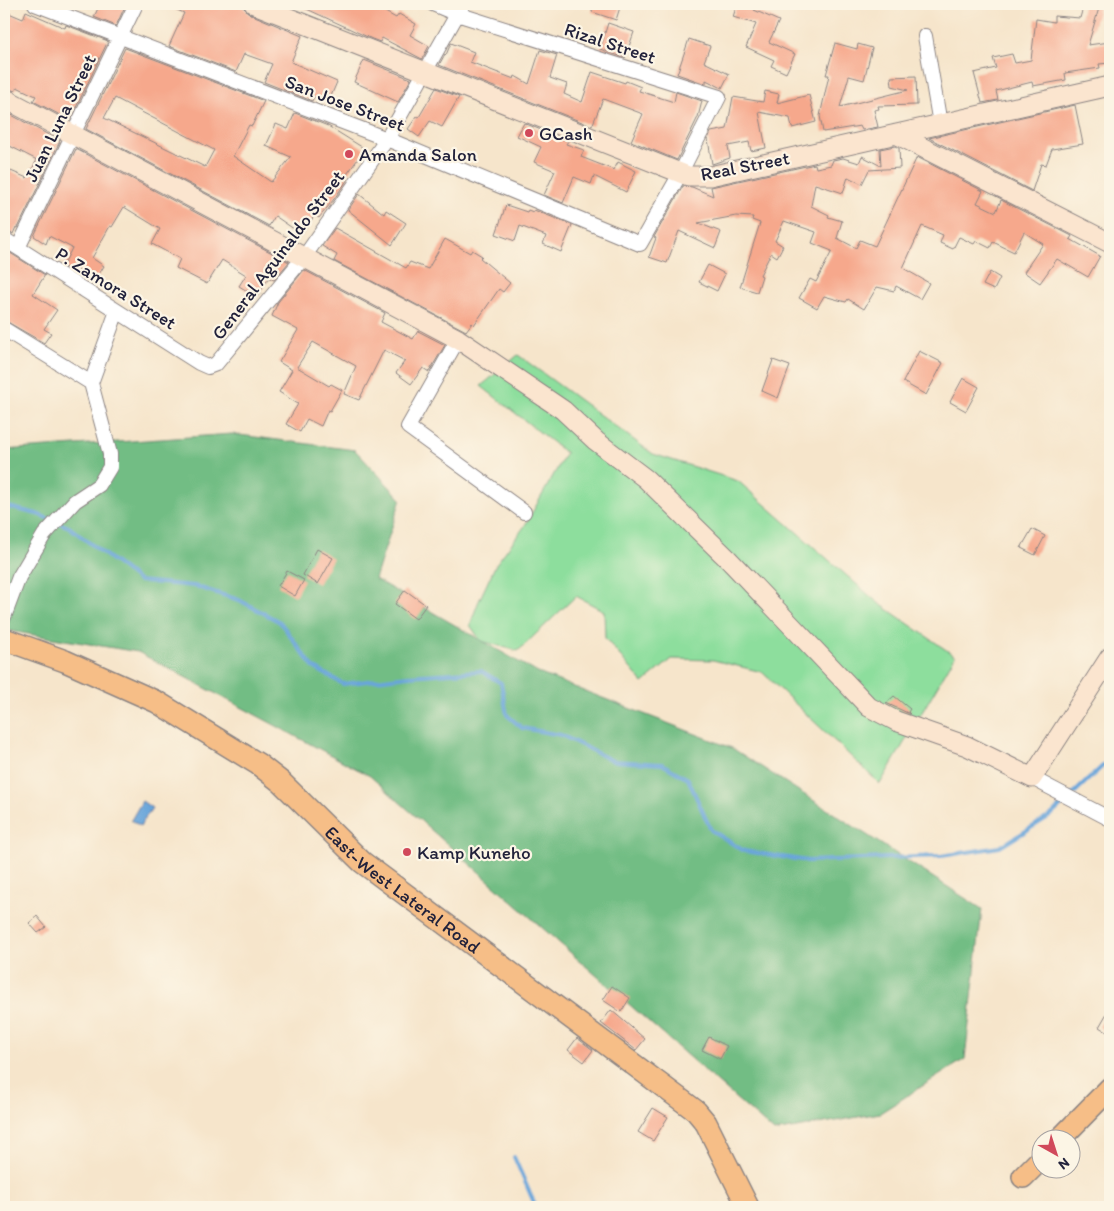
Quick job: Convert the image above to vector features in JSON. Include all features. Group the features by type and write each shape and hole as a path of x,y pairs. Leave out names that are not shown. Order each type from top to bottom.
{"main road":[{"name":"East-West Lateral Road","path":"4,639 48,655 157,702 206,730 270,772 362,862 696,1111 706,1123 748,1207"},
{"path":"1071,1128 1110,1088"},
{"path":"1023,1177 1032,1168"}],"street":[{"name":"San Jose Street","path":"35,4 119,38 387,139 640,244 680,174"},
{"name":"Juan Luna Street","path":"18,248 136,4"},
{"name":"Real Street","path":"254,4 680,174 699,177 1110,86"},
{"name":"Rizal Street","path":"433,4 460,9 719,97 680,174"},
{"name":"General Aguinaldo Street","path":"208,367 223,359 304,257 387,139 460,9"},
{"path":"926,36 940,124"},
{"path":"4,98 71,136 458,339 563,410 596,441 646,479 723,554 869,707 896,721 967,746 1110,818"},
{"path":"896,134 1110,243"},
{"name":"P. Zamora Street","path":"4,239 208,367"},
{"path":"4,617 20,577 44,535 75,502 99,485 110,467 110,454 91,383 117,311"},
{"path":"4,329 91,383"},
{"path":"458,339 408,428 524,512"},
{"path":"1032,778 1110,657"}],"green space":[{"path":"518,355 653,454 738,481 877,602 955,656 880,784 762,672 713,660 672,659 643,683 605,638 604,611 576,596 518,651 481,641 470,625 478,603 496,564 524,527 566,453 481,386"},
{"path":"232,434 355,450 401,499 375,579 538,673 732,748 982,909 965,1059 880,1113 774,1132 370,776 138,652 4,630 4,450"}],"water":[{"path":"142,801 152,808 140,826 131,820"}],"building":[{"path":"100,4 126,4 116,26 94,17"},
{"path":"163,4 235,4 243,7 250,14 302,36 291,62 337,82 328,103 314,97 312,101 264,82 272,64 244,54 236,72 169,46 184,13"},
{"path":"296,4 371,4 396,18 399,14 416,24 410,35 429,46 422,59 382,38 380,42 372,39"},
{"path":"593,4 621,4 616,20 592,12"},
{"path":"737,4 756,4 754,10 779,21 769,42 795,54 786,73 771,66 774,60 746,47 756,24 733,17"},
{"path":"1084,4 1099,8 1088,45 1110,42 1110,63 1099,64 1100,68 1065,73 1066,80 1033,86 1032,82 996,91 998,100 982,103 974,73 996,68 993,58 1012,54 1015,63 1031,60 1036,19 1054,22 1054,16 1080,18"},
{"path":"4,11 23,19 26,11 65,28 66,25 108,41 70,120 33,101 36,96 17,87 15,91 4,87"},
{"path":"608,23 634,32 625,58 600,49"},
{"path":"689,39 710,46 704,62 729,74 722,88 706,80 706,84 677,74"},
{"path":"451,43 474,52 470,62 514,79 515,76 529,84 540,50 557,55 550,78 567,84 564,94 582,102 592,72 625,83 626,81 641,87 639,91 674,102 676,92 702,101 698,117 677,160 631,141 643,114 603,99 592,126 439,65"},
{"path":"835,43 857,49 858,44 872,48 864,80 849,76 840,107 908,90 892,86 891,77 916,76 917,105 878,106 879,109 874,110 878,127 862,130 860,126 823,132 820,116 829,75 826,75"},
{"path":"125,48 264,101 252,126 249,125 233,156 271,182 291,157 266,146 276,124 288,129 295,113 328,126 365,149 345,177 348,179 334,199 319,218 315,215 301,234 275,216 269,226 86,129","holes":["115,98 214,150 205,167 104,118"]},
{"path":"364,60 411,79 398,102 354,82"},
{"path":"436,88 459,97 442,127 430,121 419,137 408,129 417,116 419,117"},
{"path":"765,91 779,94 777,103 809,95 816,122 792,128 790,118 759,112 766,148 751,151 749,142 728,146 730,158 712,164 708,139 711,132 727,129 733,97 763,102"},
{"path":"1075,105 1083,144 1052,149 1046,165 1041,164 1032,191 929,138"},
{"path":"4,111 60,141 18,228 16,227 13,234 4,230 4,168 27,178 37,160 4,143"},
{"path":"524,123 568,141 566,144 584,150 581,157 614,170 618,162 636,171 626,192 594,176 591,184 574,177 563,203 544,195 555,171 534,162 541,147 517,136"},
{"path":"895,146 899,148 900,168 869,170 862,184 848,177 843,193 815,184 811,206 829,215 828,217 842,221 837,238 856,248 860,240 875,246 917,157 983,191 977,203 996,212 1001,200 1072,236 1070,239 1100,256 1088,277 1057,259 1040,283 1024,272 1043,244 1024,232 1014,252 993,242 990,248 976,241 974,244 959,237 953,249 940,243 943,235 922,226 903,268 929,283 920,299 896,286 894,291 877,287 864,309 848,299 846,302 824,296 817,308 799,298 810,279 816,282 832,251 812,243 816,232 784,221 775,241 783,246 777,257 771,253 760,275 762,276 757,292 740,287 760,223 752,220 753,217 736,216 698,223 721,232 715,248 679,231 667,263 649,257 656,238 654,237 683,186 692,187 713,196 711,187 815,164 816,168 831,165 833,160 843,158 859,163 862,156 881,166 880,149"},
{"path":"76,149 289,262 274,280 269,278 257,297 239,286 246,275 222,260 207,284 176,268 180,259 152,244 160,229 124,207 112,227 110,226 92,258 104,266 96,279 75,268 73,273 63,266 72,248 49,236 46,244 34,236"},
{"path":"359,194 384,214 386,210 406,223 392,245 348,210"},
{"path":"506,205 527,212 528,210 533,212 534,210 572,225 561,252 543,244 546,236 520,226 515,241 496,234"},
{"path":"335,228 406,268 410,262 428,269 445,239 470,253 472,250 482,256 480,258 510,283 503,292 499,289 474,325 472,323 466,331 334,261 337,255 322,246"},
{"path":"4,249 45,275 33,294 57,310 44,329 51,333 44,343 4,320"},
{"path":"708,265 725,274 717,291 699,282"},
{"path":"304,270 385,313 381,322 413,339 418,331 445,345 429,372 423,368 411,384 396,373 405,361 384,350 359,400 344,394 356,366 313,342 297,367 329,386 331,384 342,390 330,411 328,410 321,426 307,419 300,432 286,424 298,404 279,392 292,370 279,362 298,330 272,316 278,302"},
{"path":"990,272 1000,278 994,290 983,285"},
{"path":"919,351 943,363 926,395 903,382"},
{"path":"773,360 790,366 778,398 762,391"},
{"path":"963,378 979,387 966,411 950,402"},
{"path":"1032,529 1045,536 1035,555 1021,548"},
{"path":"317,549 333,558 318,584 303,575"},
{"path":"287,571 304,580 295,596 278,586"},
{"path":"405,590 426,605 416,619 395,604"},
{"path":"894,696 910,709 908,712 910,714 886,703"},
{"path":"37,916 46,927 38,933 29,923"},
{"path":"612,986 630,998 621,1012 603,1000"},
{"path":"1110,1008 1110,1034 1099,1027"},
{"path":"611,1010 645,1039 636,1050 601,1023"},
{"path":"709,1037 727,1046 720,1059 702,1050"},
{"path":"577,1038 593,1050 584,1062 568,1050"},
{"path":"653,1108 668,1117 653,1141 638,1132"}],"waterway":[{"path":"4,506 37,514 69,527 139,581 194,586 239,600 280,622 313,667 343,684 408,676 481,671 501,683 507,715 522,728 561,735 613,761 662,764 688,779 711,830 744,851 808,861 941,856 1000,847 1050,816 1067,800"},
{"path":"1072,795 1110,759"},
{"path":"514,1157 536,1207"}],"place":[{"name":"GCash","path":"529,133"},
{"name":"Amanda Salon","path":"349,154"},
{"name":"Kamp Kuneho","path":"407,852"}]}
